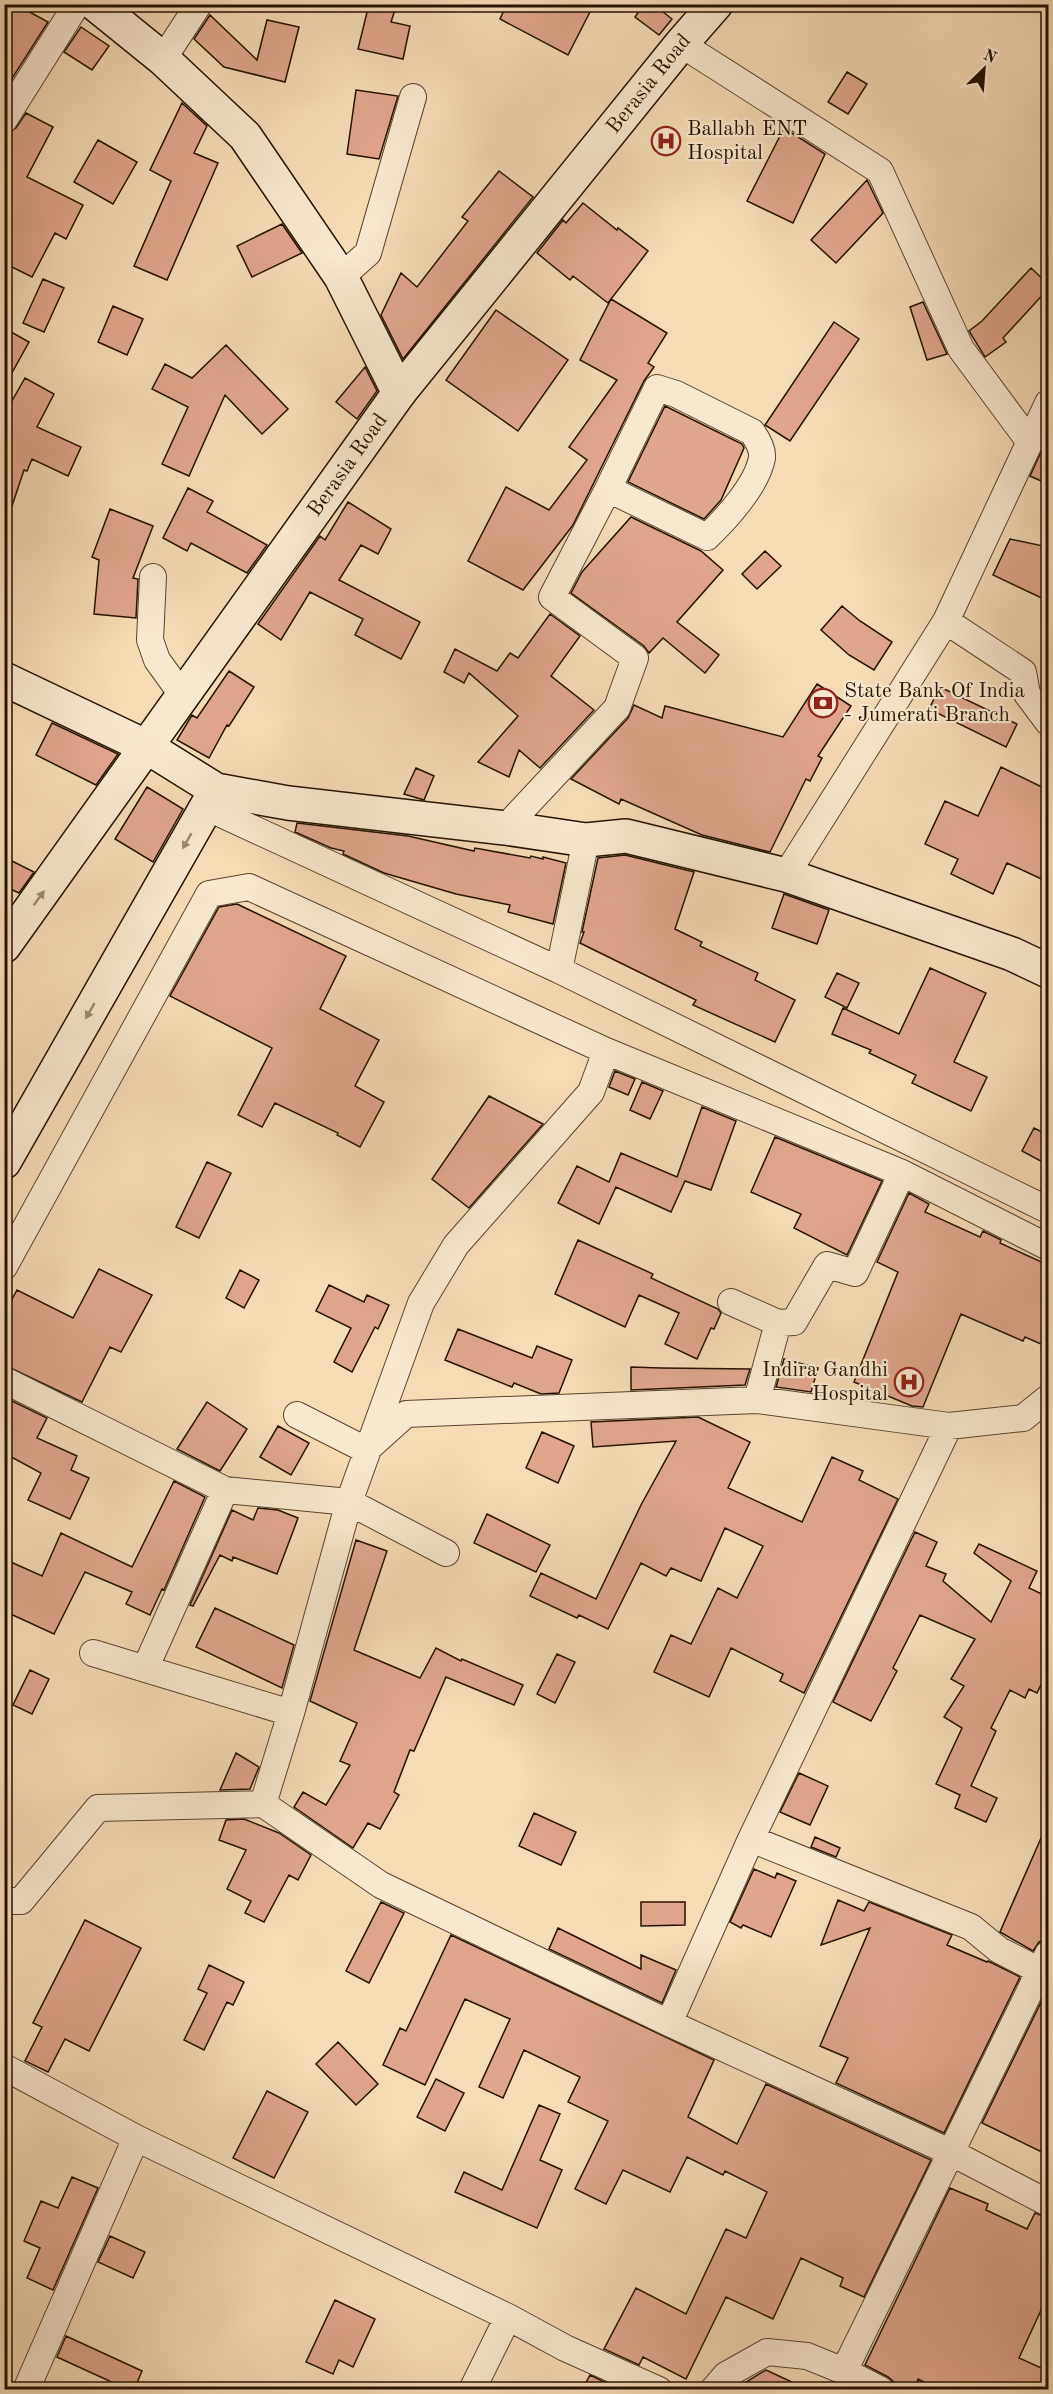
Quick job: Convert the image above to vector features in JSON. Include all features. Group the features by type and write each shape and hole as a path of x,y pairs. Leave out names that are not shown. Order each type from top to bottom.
{"street":[{"path":"4,120 77,4"},
{"path":"95,4 163,59 244,136 341,277 399,393"},
{"path":"163,59 199,4"},
{"name":"Berasia Road","path":"4,946 399,393 681,44 717,4"},
{"path":"681,44 880,171 962,350 1029,441"},
{"path":"341,277 368,253 413,97"},
{"path":"505,828 617,708 634,658 552,597 657,388 676,394 752,432 759,443 762,458 750,483 730,514 707,537 608,489"},
{"path":"786,875 946,621 1048,403"},
{"path":"153,578 150,640 157,660 183,696"},
{"path":"946,621 1023,672 1027,694 1048,722"},
{"path":"4,678 147,747 211,799 1048,1210"},
{"path":"211,799 288,803 505,828 586,840 626,836 786,875 1012,954 1048,971"},
{"path":"4,1162 211,799"},
{"path":"559,970 586,840"},
{"path":"4,1267 209,894 249,886 606,1051 902,1173 1048,1247"},
{"path":"263,1804 291,1713 349,1502 421,1303 456,1245 591,1092 606,1051"},
{"path":"731,1302 778,1323 794,1322 827,1265 855,1273 902,1173"},
{"path":"757,1400 778,1323"},
{"path":"4,1380 225,1490 349,1502 446,1553"},
{"path":"366,1450 406,1413 757,1400 949,1426 1023,1418 1048,1398"},
{"path":"297,1414 366,1450"},
{"path":"669,2024 752,1839 949,1426"},
{"path":"145,1668 225,1490"},
{"path":"93,1653 291,1713"},
{"path":"4,1901 21,1901 98,1808 263,1804 381,1885 669,2024 952,2153 1048,2203"},
{"path":"752,1839 971,1927 999,1950 1046,1966 844,2371"},
{"path":"4,2067 136,2138 508,2317 565,2348 659,2390"},
{"path":"26,2390 136,2138"},
{"path":"472,2390 508,2317"},
{"path":"713,2390 726,2375 767,2352 807,2356 844,2371 881,2390"}],"building":[{"path":"15,4 48,22 4,91 4,22"},
{"path":"369,4 397,4 391,22 410,26 403,59 358,49"},
{"path":"507,4 594,4 568,55 500,19"},
{"path":"644,4 653,4 672,19 659,35 635,17"},
{"path":"210,15 257,60 267,20 299,27 285,82 224,67 194,39"},
{"path":"81,27 109,46 92,70 64,52"},
{"path":"847,72 867,84 848,114 828,102"},
{"path":"356,90 398,96 379,159 347,154"},
{"path":"182,103 207,126 194,153 218,163 167,280 134,266 171,181 150,170"},
{"path":"26,113 53,127 27,177 83,205 66,239 55,233 32,277 4,263 4,135 16,128"},
{"path":"784,128 825,154 793,223 747,201"},
{"path":"98,140 137,162 113,204 74,182"},
{"path":"499,171 533,197 403,359 381,315 401,273 417,287 468,221 462,217"},
{"path":"867,180 883,213 836,263 811,240"},
{"path":"583,203 648,251 608,303 573,276 570,280 537,253 563,220 566,223"},
{"path":"282,224 302,253 252,277 237,246"},
{"path":"1031,268 1048,284 1048,289 1003,338 1006,342 985,357 969,331 982,321"},
{"path":"43,279 64,288 44,332 23,323"},
{"path":"611,299 667,333 648,363 654,367 644,381 573,525 523,590 468,561 506,487 549,510 587,460 569,447 617,380 580,360"},
{"path":"923,302 947,354 927,360 910,307"},
{"path":"113,306 143,319 127,355 98,342"},
{"path":"496,310 568,360 518,431 446,380"},
{"path":"834,322 859,339 790,441 765,425"},
{"path":"4,328 29,342 4,387"},
{"path":"226,345 288,409 262,434 225,395 189,476 162,464 188,407 152,389 165,364 192,378"},
{"path":"365,367 377,391 357,419 336,402"},
{"path":"25,378 54,394 37,427 81,447 68,476 32,459 27,471 24,470 9,515 4,515 4,415"},
{"path":"665,406 742,444 744,448 721,500 704,519 628,482"},
{"path":"1048,437 1048,484 1030,476"},
{"path":"188,488 213,501 207,512 267,545 247,573 191,543 187,551 163,538"},
{"path":"348,502 391,529 378,554 361,545 339,580 420,622 401,659 355,635 363,619 310,592 281,640 258,624 320,536 325,540"},
{"path":"110,509 153,526 133,578 138,579 136,618 94,614 99,560 92,557"},
{"path":"631,517 701,551 723,570 677,622 719,655 705,673 663,638 649,653 644,646 571,593 582,572"},
{"path":"1010,539 1048,547 1048,601 993,575"},
{"path":"765,551 781,566 757,589 742,574"},
{"path":"842,606 892,642 874,670 849,655 821,630"},
{"path":"550,614 580,636 551,676 594,710 540,768 519,750 509,777 478,762 518,716 469,673 464,683 444,672 455,649 497,671 510,653 518,658"},
{"path":"229,671 254,687 229,726 227,725 209,758 177,740 192,715 197,718"},
{"path":"817,684 851,706 818,756 822,758 810,781 806,779 770,852 702,835 621,799 619,804 571,779 628,718 634,705 662,718 665,706 783,737"},
{"path":"940,687 1017,724 1006,747 929,709"},
{"path":"52,723 118,754 96,785 36,755"},
{"path":"1001,767 1048,790 1048,882 1007,863 993,894 951,874 958,859 925,844 945,801 978,816"},
{"path":"416,768 434,776 424,800 404,794"},
{"path":"147,787 183,809 153,862 115,839"},
{"path":"297,823 408,836 474,851 475,848 530,858 531,856 543,859 543,857 566,863 553,924 508,912 510,905 456,894 384,873 343,854 344,851 331,848 295,832"},
{"path":"625,855 694,872 675,929 702,942 700,946 758,973 755,980 795,1000 775,1042 693,1005 696,1000 580,943 598,858"},
{"path":"4,857 34,872 19,893 4,886"},
{"path":"784,894 829,910 817,944 772,928"},
{"path":"237,904 346,956 320,1009 379,1040 355,1086 384,1102 360,1147 337,1135 338,1133 275,1103 262,1127 238,1115 272,1048 170,996 219,907"},
{"path":"930,968 986,993 954,1062 987,1077 971,1111 912,1083 916,1075 869,1053 871,1050 832,1034 843,1008 899,1034"},
{"path":"837,973 859,983 847,1008 825,997"},
{"path":"615,1071 635,1079 628,1095 609,1087"},
{"path":"642,1082 663,1091 650,1119 630,1110"},
{"path":"489,1096 543,1124 469,1208 432,1179"},
{"path":"702,1107 736,1121 711,1190 685,1181 671,1212 616,1187 599,1224 558,1203 577,1166 609,1182 621,1153 677,1177"},
{"path":"1034,1128 1048,1135 1048,1165 1022,1151"},
{"path":"775,1137 882,1181 847,1255 794,1228 801,1214 751,1192"},
{"path":"207,1162 231,1173 199,1238 176,1227"},
{"path":"909,1193 929,1204 925,1212 980,1237 983,1231 1001,1240 1000,1243 1048,1265 1048,1347 1025,1337 1023,1341 961,1314 923,1407 912,1406 854,1382 898,1272 877,1262"},
{"path":"578,1240 653,1274 651,1278 718,1309 721,1313 714,1329 711,1328 697,1359 665,1344 679,1313 639,1295 625,1327 555,1294"},
{"path":"99,1269 152,1295 121,1352 110,1347 82,1402 4,1365 4,1314 17,1290 73,1318"},
{"path":"240,1270 259,1280 244,1308 226,1298"},
{"path":"329,1285 364,1302 367,1295 389,1305 378,1329 375,1327 352,1372 334,1362 351,1328 316,1311"},
{"path":"458,1329 532,1358 537,1346 572,1360 559,1393 541,1394 514,1383 512,1387 445,1360"},
{"path":"784,1359 818,1368 811,1392 776,1387"},
{"path":"631,1367 750,1369 745,1385 631,1390"},
{"path":"10,1400 47,1418 37,1438 77,1456 71,1470 89,1478 70,1519 28,1500 41,1473 4,1453 4,1410"},
{"path":"207,1402 247,1429 220,1471 177,1449"},
{"path":"698,1417 750,1442 728,1488 802,1522 832,1457 863,1471 859,1480 898,1499 804,1693 780,1681 783,1674 731,1648 709,1697 654,1672 671,1635 691,1644 718,1588 737,1598 763,1546 725,1528 701,1581 671,1568 666,1576 641,1563 608,1629 579,1615 577,1618 530,1596 541,1573 596,1599 641,1505 676,1441 593,1447 591,1422"},
{"path":"278,1426 309,1443 291,1475 260,1457"},
{"path":"542,1432 574,1446 558,1483 526,1468"},
{"path":"174,1481 205,1497 164,1590 162,1589 150,1615 126,1604 132,1592 85,1572 54,1634 4,1611 4,1559 42,1576 61,1533 132,1567"},
{"path":"258,1508 278,1510 298,1518 277,1574 233,1557 232,1561 220,1555 193,1606 190,1605 232,1510 253,1520"},
{"path":"487,1514 550,1545 536,1572 474,1543"},
{"path":"915,1532 937,1542 926,1566 946,1574 943,1581 991,1622 1011,1581 974,1553 979,1544 1037,1571 1029,1588 1048,1597 1048,1670 1037,1693 1029,1689 1025,1698 1010,1690 991,1728 996,1731 971,1786 997,1798 986,1822 955,1808 960,1795 936,1784 962,1728 944,1717 964,1686 951,1679 975,1639 920,1615 893,1668 897,1671 871,1721 833,1702"},
{"path":"356,1540 387,1551 354,1650 420,1678 436,1648 461,1661 462,1659 523,1685 514,1705 446,1677 414,1751 410,1750 394,1792 399,1795 380,1829 368,1823 353,1848 294,1807 303,1792 326,1805 350,1765 340,1761 357,1723 310,1701"},
{"path":"215,1608 294,1645 282,1688 196,1647"},
{"path":"557,1654 575,1662 555,1703 537,1694"},
{"path":"30,1670 49,1679 32,1714 13,1705"},
{"path":"236,1753 259,1767 250,1789 220,1790"},
{"path":"799,1773 828,1786 810,1825 780,1812"},
{"path":"534,1813 576,1832 561,1865 519,1846"},
{"path":"244,1819 279,1833 311,1855 298,1880 289,1875 264,1922 245,1913 251,1901 227,1889 246,1850 219,1840 226,1820"},
{"path":"1048,1822 1048,1939 1039,1942 1033,1951 1000,1932"},
{"path":"815,1837 840,1848 836,1857 811,1847"},
{"path":"754,1869 775,1878 777,1873 796,1881 771,1937 743,1925 741,1928 730,1922"},
{"path":"838,1900 864,1911 869,1902 952,1935 947,1945 988,1961 1020,1977 944,2133 836,2083 848,2058 820,2046 870,1928 821,1945"},
{"path":"381,1902 404,1913 369,1983 346,1971"},
{"path":"641,1902 685,1902 685,1925 641,1926"},
{"path":"85,1920 141,1948 89,2051 65,2039 48,2072 25,2061 42,2027 33,2023"},
{"path":"558,1928 641,1969 641,1955 676,1970 662,2003 549,1949"},
{"path":"451,1935 714,2060 688,2117 737,2144 766,2084 931,2160 864,2297 840,2286 843,2278 801,2258 773,2319 726,2297 686,2379 643,2357 639,2365 604,2349 636,2288 686,2314 726,2229 746,2238 767,2192 725,2171 723,2175 687,2157 670,2192 623,2170 606,2204 575,2189 608,2121 568,2102 580,2077 524,2050 503,2098 479,2087 510,2019 465,1999 425,2085 383,2065 400,2028 406,2031"},
{"path":"209,1965 244,1982 233,2005 227,2002 204,2050 184,2040 207,1993 198,1989"},
{"path":"1048,1990 1048,2155 982,2123"},
{"path":"338,2042 378,2084 356,2105 316,2064"},
{"path":"436,2079 464,2093 445,2131 417,2117"},
{"path":"267,2091 308,2112 274,2178 233,2158"},
{"path":"539,2105 560,2114 540,2160 562,2170 537,2228 455,2192 464,2172 502,2190"},
{"path":"72,2177 98,2188 53,2290 27,2278 40,2248 24,2241 41,2201 58,2208"},
{"path":"950,2188 988,2204 986,2210 1027,2229 1035,2213 1048,2218 1048,2295 1019,2358 1048,2371 1048,2390 941,2390 918,2379 914,2390 896,2390 894,2382 888,2377 865,2365"},
{"path":"110,2236 145,2252 133,2278 98,2262"},
{"path":"335,2300 375,2319 353,2367 339,2360 333,2374 306,2362"},
{"path":"66,2336 142,2371 134,2390 129,2390 57,2357"},
{"path":"766,2370 809,2390 733,2390"},
{"path":"590,2375 621,2390 582,2390"}],"place":[{"name":"Ballabh ENT Hospital","path":"666,141"},
{"name":"State Bank Of India - Jumerati Branch","path":"823,703"},
{"name":"Indira Gandhi Hospital","path":"909,1382"}]}
